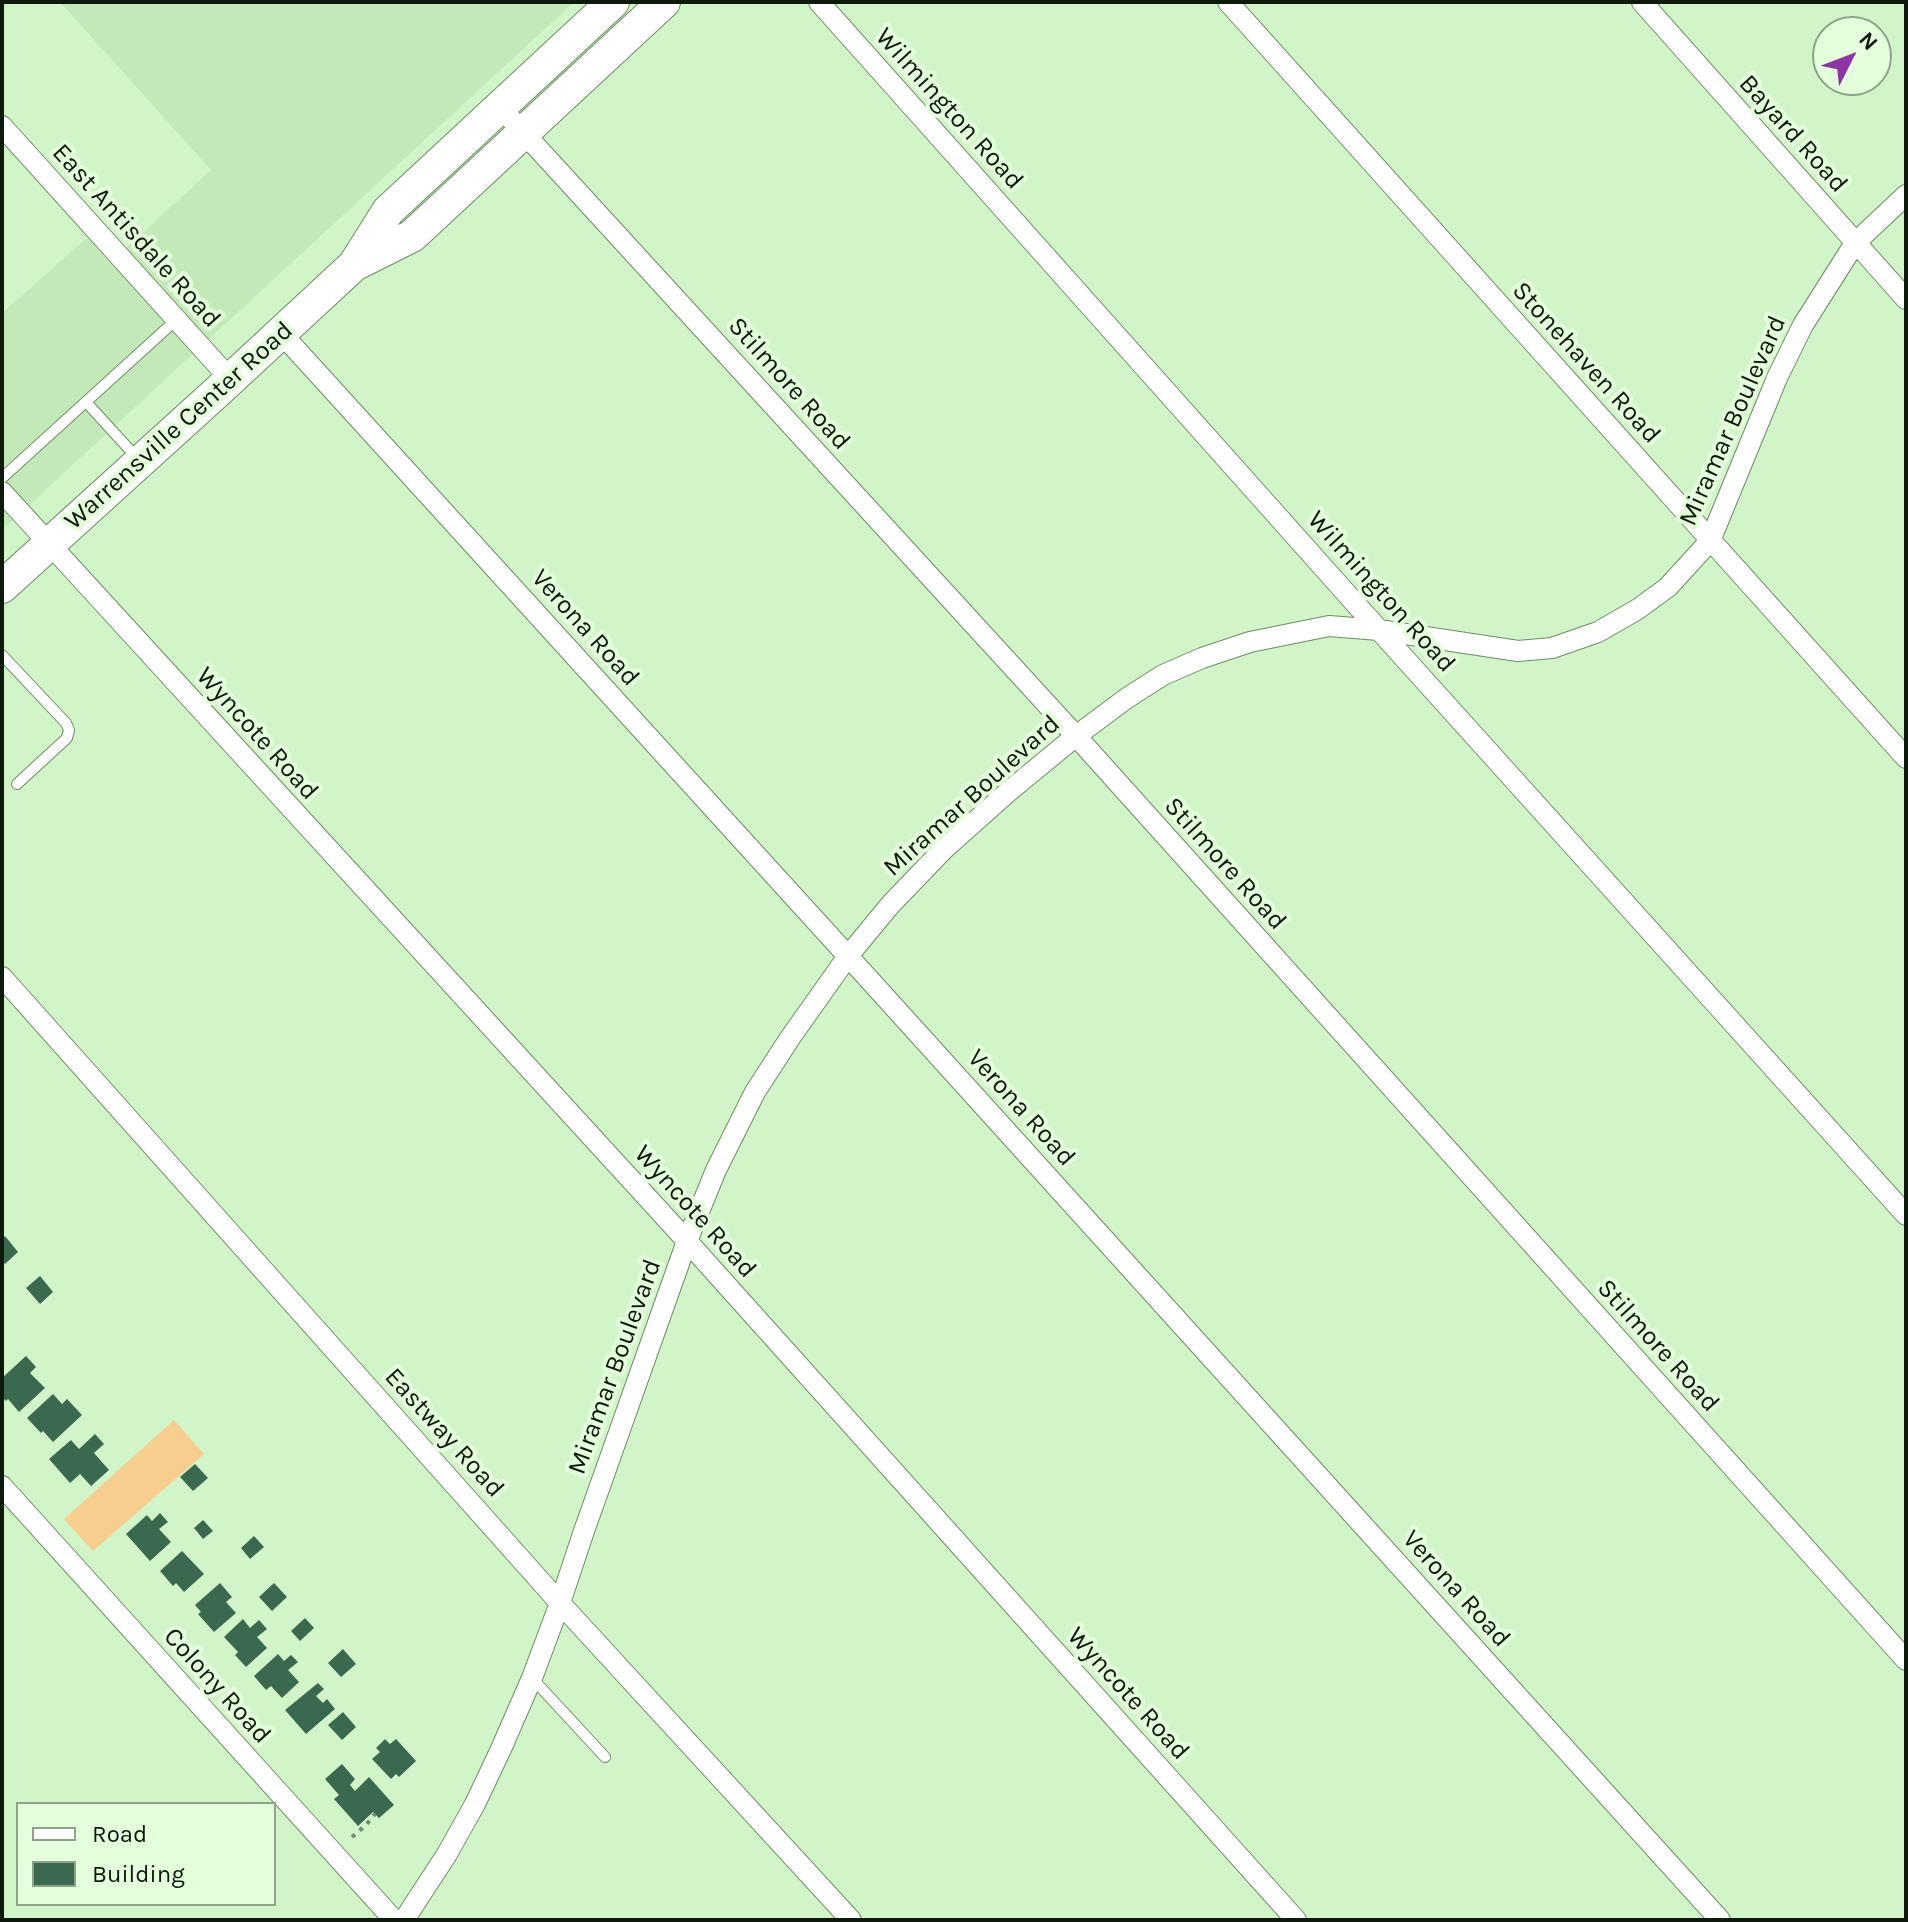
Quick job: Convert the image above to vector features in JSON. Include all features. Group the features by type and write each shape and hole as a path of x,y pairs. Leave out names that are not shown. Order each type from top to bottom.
{"main road":[{"name":"Warrensville Center Road","path":"2,587 347,271 388,211 613,2"},
{"name":"Warrensville Center Road","path":"347,271 412,236 664,2"}],"street":[{"name":"Wilmington Road","path":"819,2 1906,1215"},
{"name":"Stonehaven Road","path":"1228,2 1906,758"},
{"name":"Bayard Road","path":"1642,2 1906,299"},
{"name":"Stilmore Road","path":"500,107 1076,736 1906,1660"},
{"name":"East Antisdale Road","path":"2,126 231,380"},
{"name":"Miramar Boulevard","path":"404,1920 475,1804 532,1678 687,1241 716,1170 755,1092 790,1038 848,956 891,904 944,849 1076,736 1163,675 1202,658 1250,642 1329,626 1379,630 1518,651 1552,648 1598,632 1638,609 1668,587 1710,541 1758,422 1803,325 1855,243 1906,195"},
{"name":"Verona Road","path":"281,333 1720,1920"},
{"name":"Wyncote Road","path":"2,492 687,1241 1296,1920"},
{"name":"Eastway Road","path":"2,977 560,1603 851,1920"},
{"name":"Colony Road","path":"2,1486 394,1920"}],"lane":[{"path":"2,478 176,320"},
{"path":"86,402 141,461"},
{"path":"2,655 66,723 69,730 67,738 17,784"},
{"path":"532,1678 605,1757"}],"path":[{"path":"352,1837 375,1814"}],"shaded area":[{"path":"60,2 574,2 2,530 2,313 87,238 110,263 211,170"},
{"path":"174,1420 204,1454 93,1551 64,1519"}],"building":[{"path":"5,1236 18,1252 5,1264 2,1260 2,1239"},
{"path":"40,1276 53,1292 40,1304 26,1288"},
{"path":"26,1356 36,1367 30,1373 45,1388 19,1412 8,1399 6,1401 2,1397 2,1378"},
{"path":"53,1394 62,1404 67,1399 82,1415 53,1442 27,1418"},
{"path":"95,1434 104,1444 94,1453 109,1470 91,1486 80,1474 70,1483 49,1459 71,1440 79,1449"},
{"path":"195,1464 208,1478 193,1491 180,1477"},
{"path":"160,1513 168,1522 159,1529 171,1542 150,1561 126,1534 147,1515 152,1521"},
{"path":"203,1520 213,1531 203,1539 194,1528"},
{"path":"254,1536 264,1547 250,1559 241,1548"},
{"path":"182,1551 204,1574 184,1592 176,1583 173,1586 160,1571"},
{"path":"220,1583 232,1597 226,1602 236,1613 214,1632 198,1614 201,1612 195,1605"},
{"path":"274,1583 287,1597 272,1611 259,1597"},
{"path":"305,1618 314,1628 300,1641 291,1631"},
{"path":"243,1619 250,1628 259,1620 267,1629 257,1637 267,1648 246,1667 235,1655 238,1652 224,1637"},
{"path":"343,1649 356,1664 341,1677 328,1663"},
{"path":"278,1654 284,1661 291,1655 298,1662 288,1670 299,1682 282,1698 271,1686 266,1690 254,1676"},
{"path":"318,1683 324,1689 316,1696 323,1703 327,1699 335,1709 306,1734 285,1710"},
{"path":"343,1712 356,1727 342,1740 328,1725"},
{"path":"385,1739 390,1744 396,1739 416,1761 399,1777 396,1774 391,1779 372,1759 380,1752 376,1748"},
{"path":"342,1764 355,1779 350,1785 355,1791 369,1777 394,1805 379,1818 373,1812 358,1826 334,1799 339,1795 325,1779"}]}
